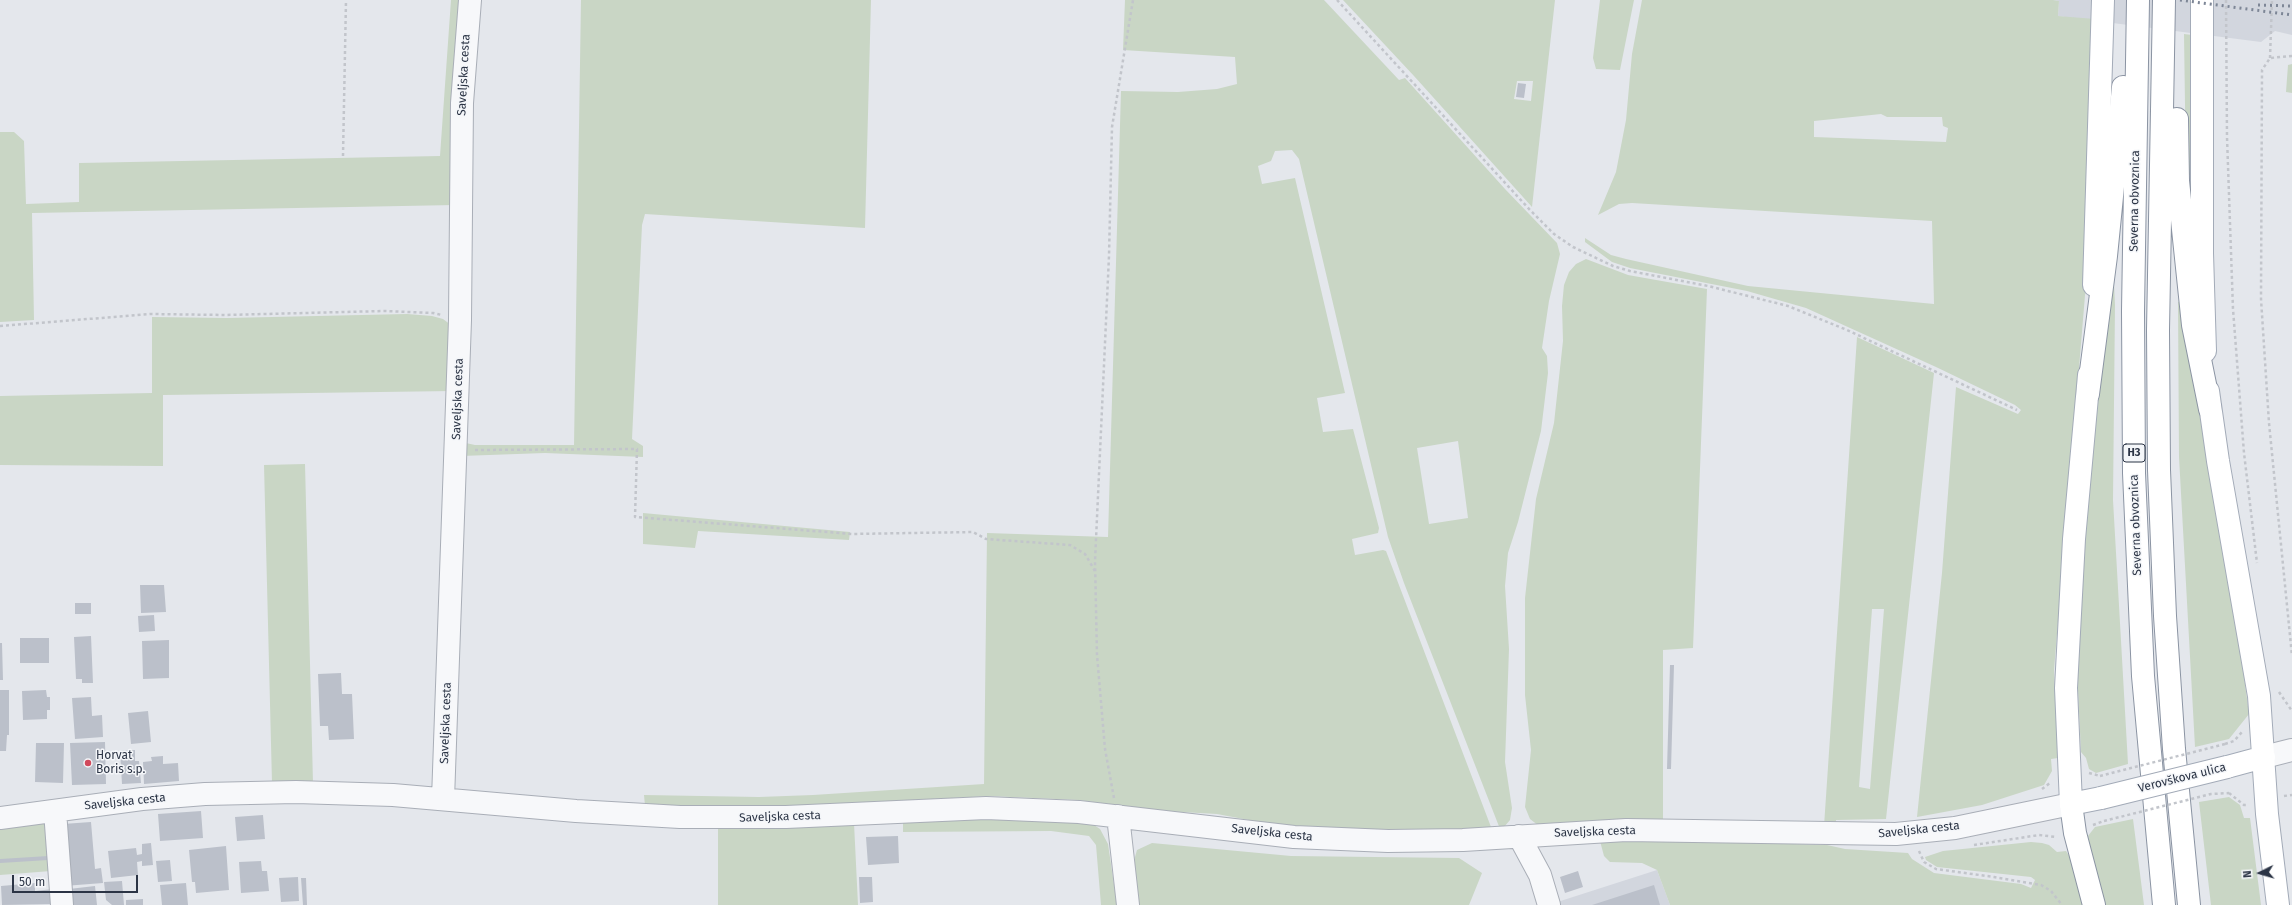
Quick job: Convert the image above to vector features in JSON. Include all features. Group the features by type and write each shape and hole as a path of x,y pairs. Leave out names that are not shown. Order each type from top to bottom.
{"main road":[{"path":"2088,394 2102,80 2103,0"},
{"path":"2094,905 2075,833 2071,804 2066,656 2074,539 2088,394 2106,256 2123,100 2124,19 2127,0"},
{"name":"Severna obvoznica","path":"2138,0 2133,311 2134,474 2143,676 2164,905"},
{"name":"Severna obvoznica","path":"2164,0 2158,330 2159,470 2165,616 2174,749 2190,905"},
{"path":"2171,0 2178,38 2177,137 2181,215 2193,325 2210,409 2259,696 2267,814 2278,905"},
{"path":"2202,0 2203,302 2204,341 2210,409"},
{"name":"Verovškova ulica","path":"2071,804 2102,798 2264,758"}],"street":[{"name":"Saveljska cesta","path":"443,799 460,320 460,138 464,54 470,0"},
{"name":"Verovškova ulica","path":"2264,758 2292,750"},
{"name":"Saveljska cesta","path":"0,818 142,799 231,793 331,793 443,799 584,812 686,817 786,817 986,808 1079,812 1272,834 1336,839 1413,841 1626,830 1866,835 1955,828 2071,804"},
{"path":"55,811 62,905"},
{"path":"1118,816 1128,905"},
{"path":"1519,836 1540,875 1549,905"}],"path":[{"path":"343,156 346,0"},
{"path":"1118,816 1105,749 1098,655 1095,572 1109,256 1112,127 1133,0"},
{"path":"1337,0 1530,210 1554,234 1573,247 1618,268 1708,286 1788,306 1847,330 2017,410"},
{"path":"2226,0 2227,137 2233,309 2244,453 2258,567"},
{"path":"2272,0 2270,58 2262,70 2261,299 2269,423 2292,656"},
{"path":"2270,58 2292,56"},
{"path":"0,326 151,314 225,315 384,311 433,313 460,320"},
{"path":"456,450 637,449 635,517 852,534 973,532 986,539 1070,545 1085,554 1095,572"},
{"path":"2277,687 2285,704 2292,711"},
{"name":"Verovškova ulica","path":"2100,776 2225,744 2237,738 2245,728"},
{"name":"Verovškova ulica","path":"2104,822 2211,794 2229,793 2247,805"},
{"path":"1916,832 1918,850 1924,862 1931,867 1954,873 1994,877 2041,886 2051,891 2062,905"}],"shaded area":[{"path":"2053,0 2292,0 2292,35 2275,31 2261,42 2058,16 2059,1"},
{"path":"1657,870 1670,905 1548,905"}],"green space":[{"path":"451,0 464,0 455,205 32,213 34,320 0,322 0,132 14,132 24,141 26,204 79,202 79,163 440,156"},
{"path":"581,0 871,0 865,228 645,214 642,225 632,439 643,446 643,457 545,453 461,456 461,442 475,445 574,445"},
{"path":"1125,0 1324,0 1399,80 1405,78 1505,189 1557,243 1560,254 1549,301 1542,348 1547,356 1548,373 1541,431 1518,522 1508,553 1505,586 1509,649 1505,762 1512,808 1510,820 1500,829 1404,583 1388,537 1299,159 1292,150 1275,151 1271,161 1258,166 1262,184 1295,178 1345,393 1317,398 1323,432 1353,429 1379,528 1378,533 1352,539 1355,555 1383,550 1386,551 1491,827 1490,831 1302,830 1217,814 1164,811 1078,800 990,796 819,805 645,806 644,795 759,797 984,784 987,533 1108,537 1121,91 1178,92 1217,89 1237,84 1235,57 1123,50","holes":["1458,441 1468,518 1429,524 1417,448"]},
{"path":"1343,0 1555,0 1532,207","holes":["1517,81 1533,81 1531,101 1514,99"]},
{"path":"1600,0 1634,0 1620,70 1596,69 1593,58"},
{"path":"1642,0 2053,0 2059,1 2058,16 2095,19 2089,247 2054,670 2058,758 2051,759 2052,771 2044,785 1982,805 1917,817 1942,573 1956,387 2018,414 2021,410 2015,405 1936,367 1806,308 1747,291 1630,268 1612,262 1585,242 1585,238 1611,255 1748,286 1934,304 1932,221 1632,203 1619,204 1598,215 1616,172 1626,120 1632,54","holes":["1881,114 1887,117 1942,117 1943,126 1948,128 1946,142 1814,137 1814,121"]},
{"path":"2184,34 2192,35 2191,175 2186,175"},
{"path":"2292,64 2292,93 2286,92 2288,65"},
{"path":"1586,259 1628,275 1707,289 1693,648 1663,650 1663,823 1539,826 1530,819 1525,807 1531,750 1525,695 1525,598 1536,499 1554,423 1563,341 1562,306 1564,285 1569,272 1576,264"},
{"path":"2113,263 2115,305 2113,500 2128,764 2096,773 2089,769 2086,758 2081,752 2076,650 2079,582 2110,278"},
{"path":"2181,301 2238,630 2249,714 2229,739 2195,747 2179,457 2178,302"},
{"path":"407,314 432,316 443,319 451,325 453,391 163,395 163,466 0,465 0,396 152,393 152,317 227,318"},
{"path":"1857,337 1934,373 1886,819 1836,820 1836,827 1824,826","holes":["1872,609 1884,609 1870,789 1859,787"]},
{"path":"305,464 313,783 272,783 264,465"},
{"path":"643,513 850,532 849,540 698,531 695,548 643,544"},
{"path":"2229,797 2240,805 2244,818 2250,818 2261,905 2211,905 2199,802"},
{"path":"973,819 1088,823 1094,825 1100,829 1108,844 1117,905 1101,905 1096,845 1089,836 1051,831 903,832 903,822"},
{"path":"2133,819 2144,905 2102,905 2090,854 2088,836 2095,827"},
{"path":"47,823 51,871 0,875 0,828"},
{"path":"854,823 858,905 718,905 718,828"},
{"path":"1664,840 1827,845 1845,849 1908,853 1912,859 1934,873 2021,884 2031,888 2035,880 2031,877 1937,867 1926,860 1925,857 1943,851 2031,842 2042,843 2049,845 2057,852 2066,851 2070,857 2084,905 1670,905 1657,870 1642,863 1610,862 1604,856 1600,841"},
{"path":"1152,843 1291,856 1459,858 1482,873 1469,905 1138,905 1133,864 1137,850"}],"building":[{"path":"1518,83 1526,84 1524,98 1516,97"},
{"path":"140,585 164,585 166,612 141,613"},
{"path":"75,603 91,603 91,614 75,614"},
{"path":"154,615 155,631 139,632 138,616"},
{"path":"91,636 93,683 82,683 82,679 76,679 74,637"},
{"path":"20,638 49,638 49,663 20,663"},
{"path":"169,640 169,678 143,679 142,641"},
{"path":"0,643 2,643 3,680 0,680"},
{"path":"1670,665 1674,665 1671,769 1667,769"},
{"path":"341,673 342,694 352,694 354,739 329,740 328,726 320,726 318,674"},
{"path":"0,690 9,690 9,735 7,735 6,751 0,751"},
{"path":"46,690 47,697 50,697 50,710 47,710 47,719 23,720 22,691"},
{"path":"91,697 92,716 102,715 103,737 75,739 72,698"},
{"path":"148,711 151,742 131,744 128,713"},
{"name":"Horvat Boris s.p.","path":"105,742 106,784 72,785 70,743"},
{"path":"36,743 64,743 63,783 35,782"},
{"path":"135,750 135,761 139,761 141,783 122,784 120,751"},
{"path":"163,756 163,764 178,763 179,781 144,784 143,762 152,761 151,757"},
{"path":"201,811 203,838 160,841 158,814"},
{"path":"263,815 265,839 237,841 235,817"},
{"path":"91,822 95,869 101,868 103,883 64,886 63,824"},
{"path":"898,836 899,863 868,865 866,837"},
{"path":"151,843 153,865 142,866 142,861 137,862 138,875 111,878 108,851 136,848 137,855 142,854 142,844"},
{"path":"226,846 229,890 196,893 195,882 192,882 189,850"},
{"path":"48,856 48,860 0,863 0,859"},
{"path":"170,860 172,881 158,882 156,861"},
{"path":"261,861 262,871 267,871 269,891 241,893 239,862"},
{"path":"1578,871 1583,887 1565,893 1560,877"},
{"path":"298,877 299,901 281,902 279,878"},
{"path":"859,877 872,877 873,902 860,903"},
{"path":"301,878 306,878 307,905 303,905"},
{"path":"122,881 124,905 112,905 106,900 104,882"},
{"path":"35,883 35,891 53,889 54,904 2,905 1,886"},
{"path":"186,883 188,905 162,905 160,885"},
{"path":"1654,885 1660,905 1592,905"},
{"path":"95,886 97,905 71,905 69,889"},
{"path":"143,899 143,905 126,905 126,900"}],"railway":[{"path":"2180,0 2292,15"},
{"path":"2258,5 2292,6"}],"place":[{"name":"Horvat Boris s.p.","path":"88,763"}]}
